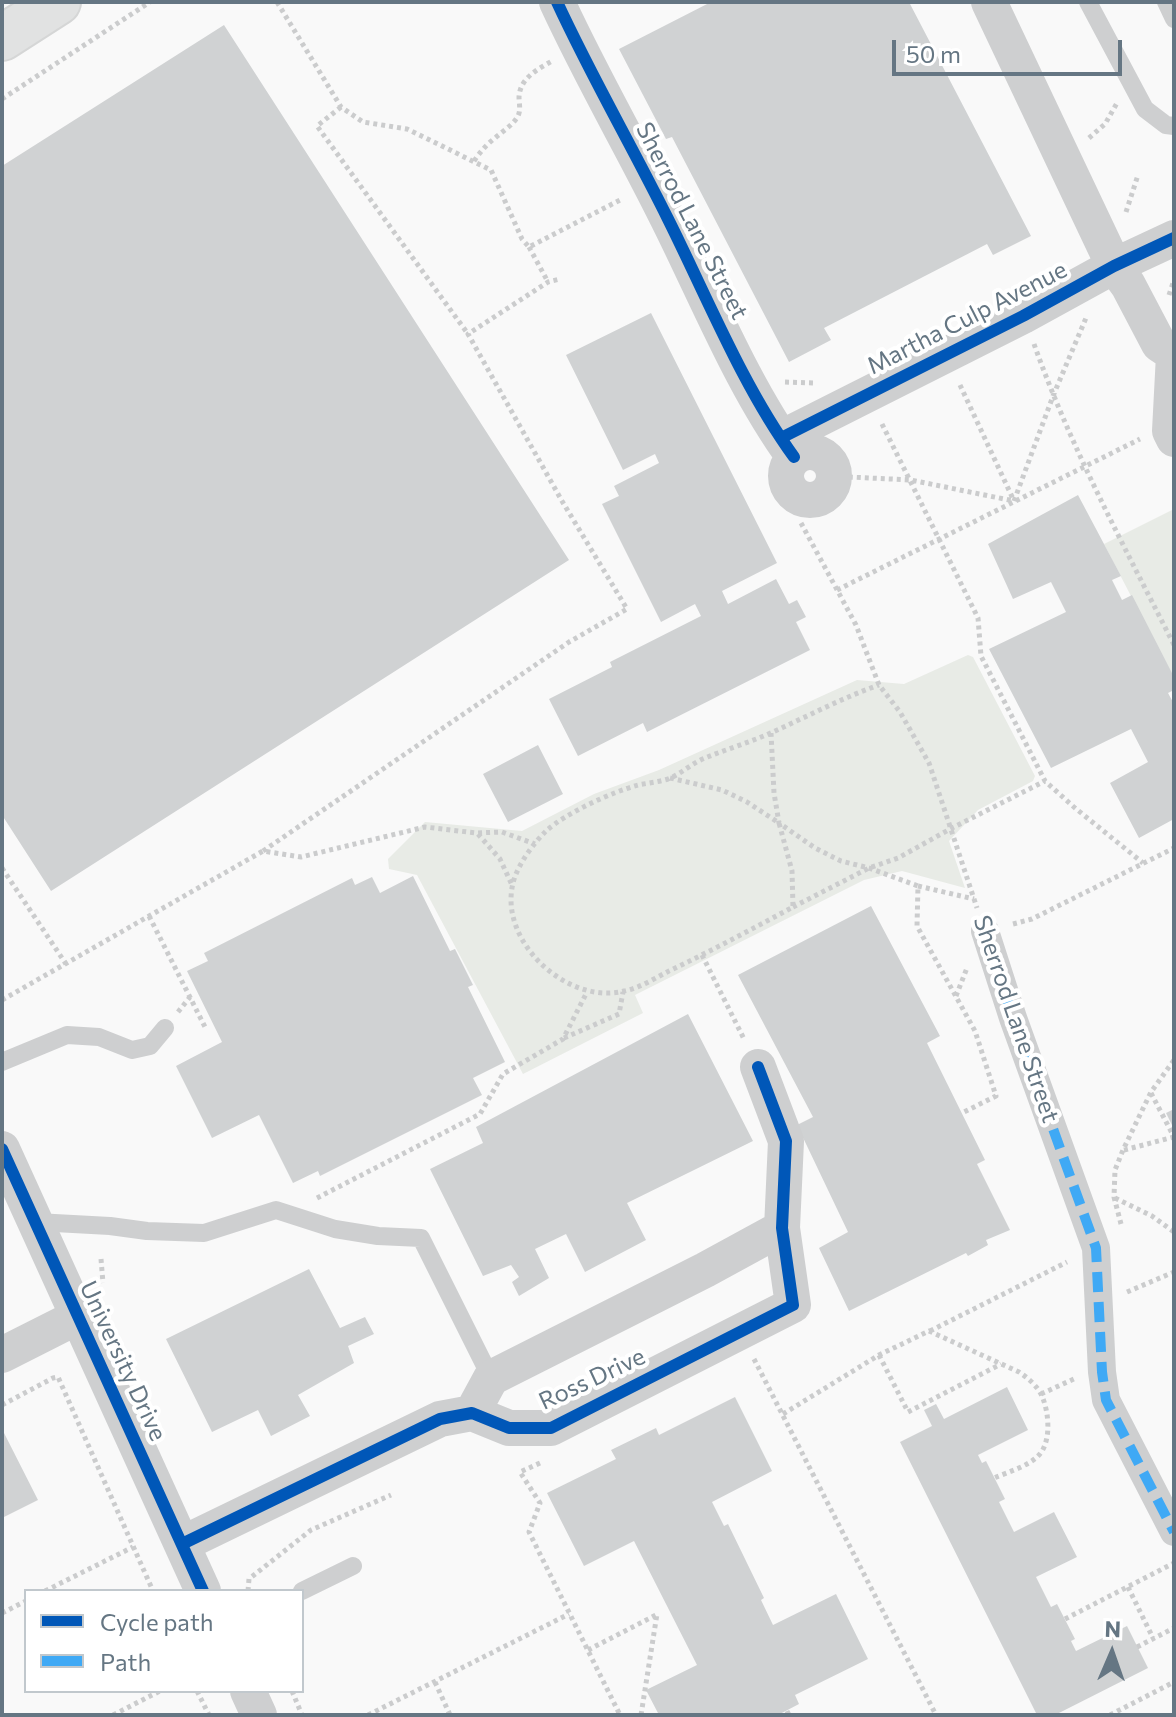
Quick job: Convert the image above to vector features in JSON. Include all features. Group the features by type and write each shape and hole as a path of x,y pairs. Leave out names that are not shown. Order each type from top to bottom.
{"highway":[{"path":"2,38 58,2"}],"street":[{"path":"989,2 1114,266 1128,285 1159,344 1174,355 1172,435"},
{"name":"Sherrod Lane Street","path":"568,6 788,461"},
{"name":"Martha Culp Avenue","path":"788,461 1023,316 1114,266 1174,238"},
{"name":"Sherrod Lane Street","path":"985,931 1096,1248 1106,1400 1174,1532"},
{"name":"Ross Drive","path":"472,1413 509,1428 551,1428 793,1305 782,1228 786,1141 758,1067"},
{"name":"University Drive","path":"2,1149 202,1589"},
{"name":"Ross Drive","path":"491,1378 782,1228"},
{"path":"2,1355 79,1316"},
{"path":"182,1544 440,1419 472,1413 491,1378"},
{"path":"249,1693 258,1715"}],"lane":[{"path":"1088,2 1145,109 1166,125 1174,126"},
{"path":"1166,2 1174,19"},
{"path":"2,1062 67,1035 99,1037 132,1050 150,1046 165,1028"},
{"path":"36,1222 204,1233 276,1210 335,1229 378,1236 421,1238 491,1378"},
{"path":"304,1590 353,1566"}],"path":[{"path":"2,99 150,2"},
{"path":"277,2 341,107 363,122 407,129 491,170 522,239 548,282"},
{"path":"474,161 481,150 517,117 520,111 519,92 528,77 552,61"},
{"path":"2,1000 263,851 569,642 627,609 468,334 317,126 341,107"},
{"path":"1122,222 1138,175"},
{"path":"529,247 614,203"},
{"path":"468,334 548,282 560,279"},
{"path":"1014,501 1087,316"},
{"path":"1031,335 1053,396 1084,466 1171,632 1174,645"},
{"path":"954,373 1014,501"},
{"path":"779,382 823,383"},
{"path":"875,412 978,618 981,656 1045,781 1143,863"},
{"path":"837,590 1147,436 1172,435"},
{"path":"849,477 911,480 1014,501"},
{"path":"512,886 522,862 535,844 548,829 567,817 613,793 670,778 700,760 771,733 846,697 879,685"},
{"path":"771,733 774,793 792,871 793,907"},
{"path":"670,778 722,790 747,802 815,848 841,861 918,886 974,899"},
{"path":"476,833 500,859 512,886 513,918 520,937 544,967 563,982 587,992 624,992 869,868 898,858 1045,781"},
{"path":"263,851 301,857 425,827 476,833 502,832 535,844"},
{"path":"1032,919 1174,848"},
{"path":"2,868 66,964"},
{"path":"918,886 917,926 975,1031 996,1096 962,1113"},
{"path":"149,916 205,1027"},
{"path":"702,955 758,1067"},
{"path":"563,1039 587,992"},
{"path":"310,1220 312,1201 480,1114 503,1074 563,1039 619,1014 624,992"},
{"path":"1115,1170 1151,1092 1174,1060"},
{"path":"1123,1150 1174,1137 1151,1092"},
{"path":"1114,1197 1152,1216 1174,1232"},
{"path":"783,1414 879,1355 1096,1248"},
{"path":"101,1259 103,1283"},
{"path":"1126,1292 1174,1272"},
{"path":"929,1331 1019,1372 1041,1394 1047,1414 1047,1431 1040,1455 994,1478"},
{"path":"879,1355 908,1412 1001,1364"},
{"path":"743,1365 755,1359 936,1715"},
{"path":"2,1405 58,1377 152,1589"},
{"path":"547,1460 520,1472 540,1503 529,1532 620,1715"},
{"path":"248,1589 249,1579 311,1530 391,1495"},
{"path":"49,1589 133,1547"},
{"path":"1065,1619 1174,1563"},
{"path":"1128,1587 1153,1638"},
{"path":"2,1613 24,1602"},
{"path":"368,1715 569,1614"},
{"path":"588,1650 657,1614 641,1715"},
{"path":"1137,1647 1174,1628"},
{"path":"435,1682 450,1715"},
{"path":"1110,1715 1174,1682"},
{"path":"113,1715 156,1693"},
{"path":"198,1693 209,1715"},
{"path":"293,1693 302,1715"},
{"path":"1123,1708 1127,1715"}],"shaded area":[{"path":"1174,509 1174,679 1104,544"},
{"path":"968,655 973,657 1035,776 1033,781 978,810 949,841 965,888 902,871 864,880 635,995 643,1013 523,1074 417,875 389,869 388,859 425,822 522,831 594,794 659,770 857,680 904,684"}],"building":[{"path":"711,2 909,2 1031,236 993,255 987,244 824,328 831,340 789,362 672,137 666,139 619,49"},
{"path":"224,25 569,560 51,891 2,815 2,166"},
{"path":"651,313 777,563 722,591 728,604 776,579 789,604 797,600 806,617 796,622 810,650 647,732 643,723 578,756 549,699 612,667 610,662 701,616 695,604 661,622 602,504 619,496 614,486 659,463 655,454 623,470 566,355"},
{"path":"1078,495 1121,576 1112,580 1122,600 1132,595 1174,677 1174,690 1168,693 1174,704 1174,819 1139,838 1110,783 1148,762 1131,729 1051,768 989,649 1066,612 1051,582 1013,599 988,544"},
{"path":"538,745 563,794 508,822 483,774"},
{"path":"413,876 450,951 455,949 473,985 468,987 505,1062 473,1078 482,1095 320,1176 318,1171 293,1183 259,1115 212,1138 176,1066 222,1042 187,971 208,961 204,953 352,878 355,885 372,877 380,893"},
{"path":"871,906 940,1036 927,1043 985,1160 977,1164 1010,1230 986,1240 988,1245 968,1256 966,1253 849,1311 819,1248 848,1232 797,1125 813,1117 738,975"},
{"path":"688,1014 753,1141 627,1203 646,1240 585,1272 566,1234 535,1249 549,1278 519,1296 512,1282 519,1277 511,1265 483,1276 430,1169 483,1143 476,1127"},
{"path":"1174,1109 1174,1129 1166,1113"},
{"path":"309,1269 340,1328 365,1317 374,1334 348,1346 354,1363 298,1395 310,1416 271,1436 258,1410 212,1432 166,1339"},
{"path":"1007,1387 1028,1430 978,1455 982,1463 986,1461 1005,1499 999,1502 1014,1532 1054,1512 1077,1557 1036,1577 1051,1607 1057,1604 1075,1639 1071,1641 1076,1651 1127,1626 1148,1668 1055,1715 1037,1715 900,1442 932,1426 924,1410 936,1404 944,1419"},
{"path":"735,1397 772,1471 712,1502 724,1526 728,1524 764,1598 761,1600 773,1625 836,1594 868,1659 795,1695 799,1704 778,1715 659,1715 646,1690 697,1665 634,1541 584,1566 547,1493 616,1459 611,1450 656,1428 659,1435"},
{"path":"2,1429 38,1500 2,1518"}],"marked path":[{"path":"985,931 1096,1248 1106,1400 1174,1532"}],"cycle path":[{"path":"557,2 742,372 794,457"},
{"path":"781,438 1174,238"},
{"path":"182,1544 440,1419 472,1413 509,1428 551,1428 793,1305 782,1228 786,1141 758,1067"},
{"path":"2,1149 202,1589"}]}
